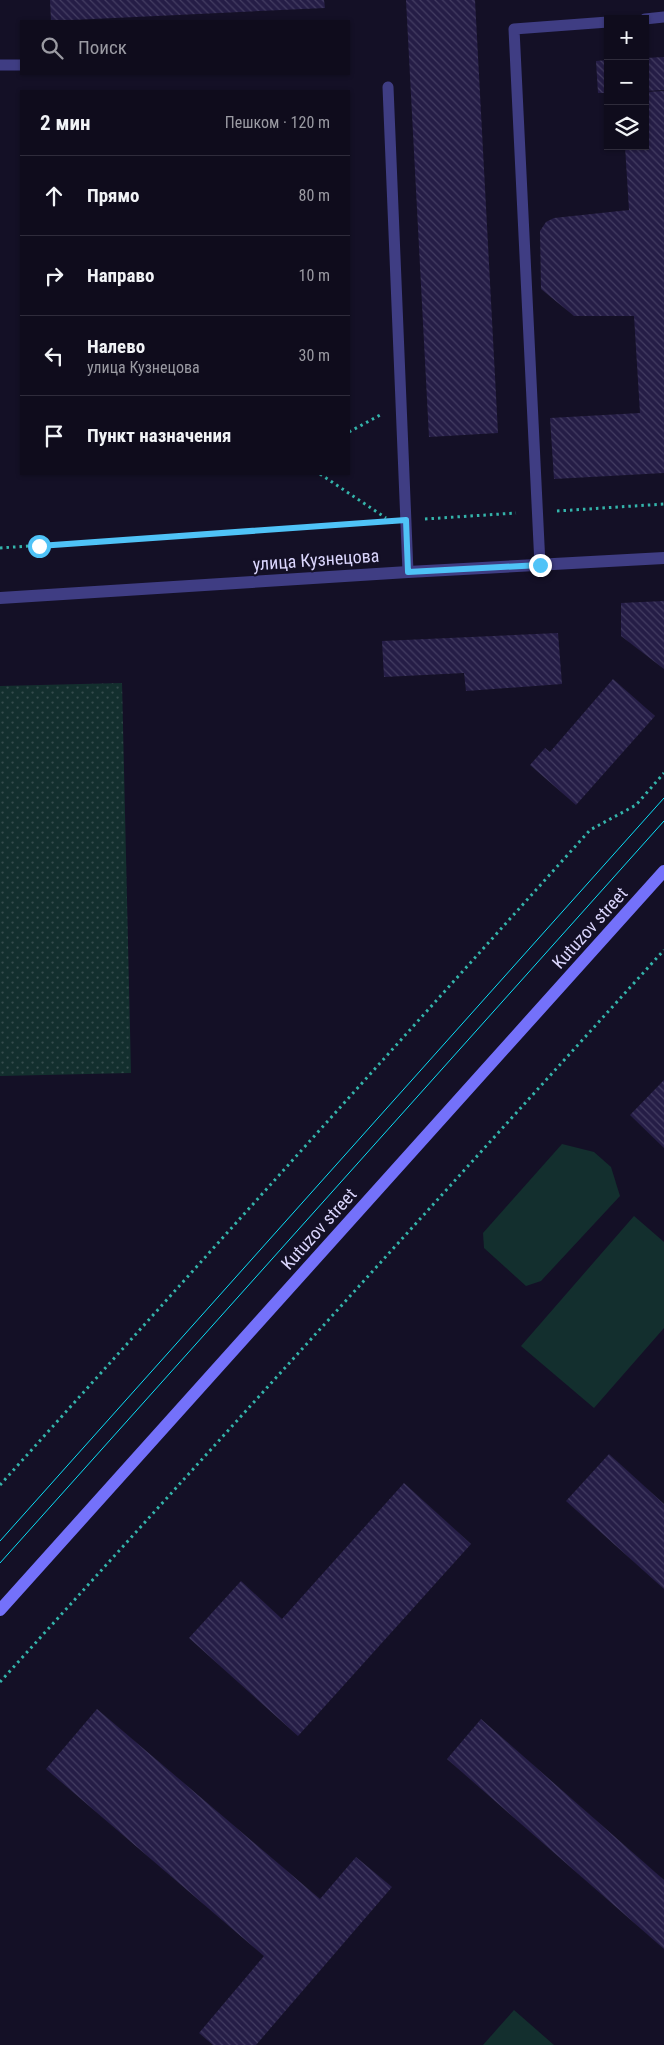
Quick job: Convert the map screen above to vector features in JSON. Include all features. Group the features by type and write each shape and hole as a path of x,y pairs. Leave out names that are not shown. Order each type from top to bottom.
{"main road":[{"name":"Kutuzov street","path":"0,1610 664,871"}],"street":[{"name":"улица Кузнецова","path":"0,598 664,558"}],"lane":[{"path":"649,19 664,17"},
{"path":"540,565 514,29 604,22"},
{"path":"0,66 20,65"},
{"path":"388,87 408,572"}],"path":[{"path":"350,431 402,402"},
{"path":"0,548 389,521 321,475"},
{"path":"406,520 664,504"},
{"path":"0,1486 590,830 636,805 664,773"},
{"path":"0,1682 664,950"}],"green space":[{"path":"122,683 131,1073 0,1076 0,686"},
{"path":"562,1144 594,1152 611,1167 620,1196 541,1281 526,1286 484,1248 483,1233"},
{"path":"634,1216 664,1242 664,1328 594,1408 521,1346"},
{"path":"514,2010 554,2045 483,2045"}],"building":[{"path":"50,0 324,0 325,8 72,20 51,20"},
{"path":"406,0 475,0 498,433 429,437"},
{"path":"664,57 664,90 649,91 649,58"},
{"path":"604,60 604,93 598,93 596,61"},
{"path":"664,91 664,473 554,479 550,418 640,413 634,316 574,316 541,289 540,231 546,222 554,218 629,210 625,150 649,150 649,92"},
{"path":"664,601 664,669 621,636 621,603"},
{"path":"558,633 562,684 466,691 464,673 384,677 382,641"},
{"path":"613,679 655,716 576,805 530,765 545,748 550,752"},
{"path":"664,1080 664,1148 630,1115"},
{"path":"609,1454 664,1504 664,1589 566,1501"},
{"path":"404,1483 471,1544 298,1736 189,1638 241,1581 282,1619"},
{"path":"97,1709 320,1899 356,1857 392,1887 256,2045 213,2045 199,2033 264,1956 46,1769"},
{"path":"481,1719 664,1880 664,1949 447,1759"}],"tram line":[{"path":"0,1541 664,798"},
{"path":"0,1563 664,821"}],"route":[{"path":"39,546 406,520 408,572 540,565"}]}
